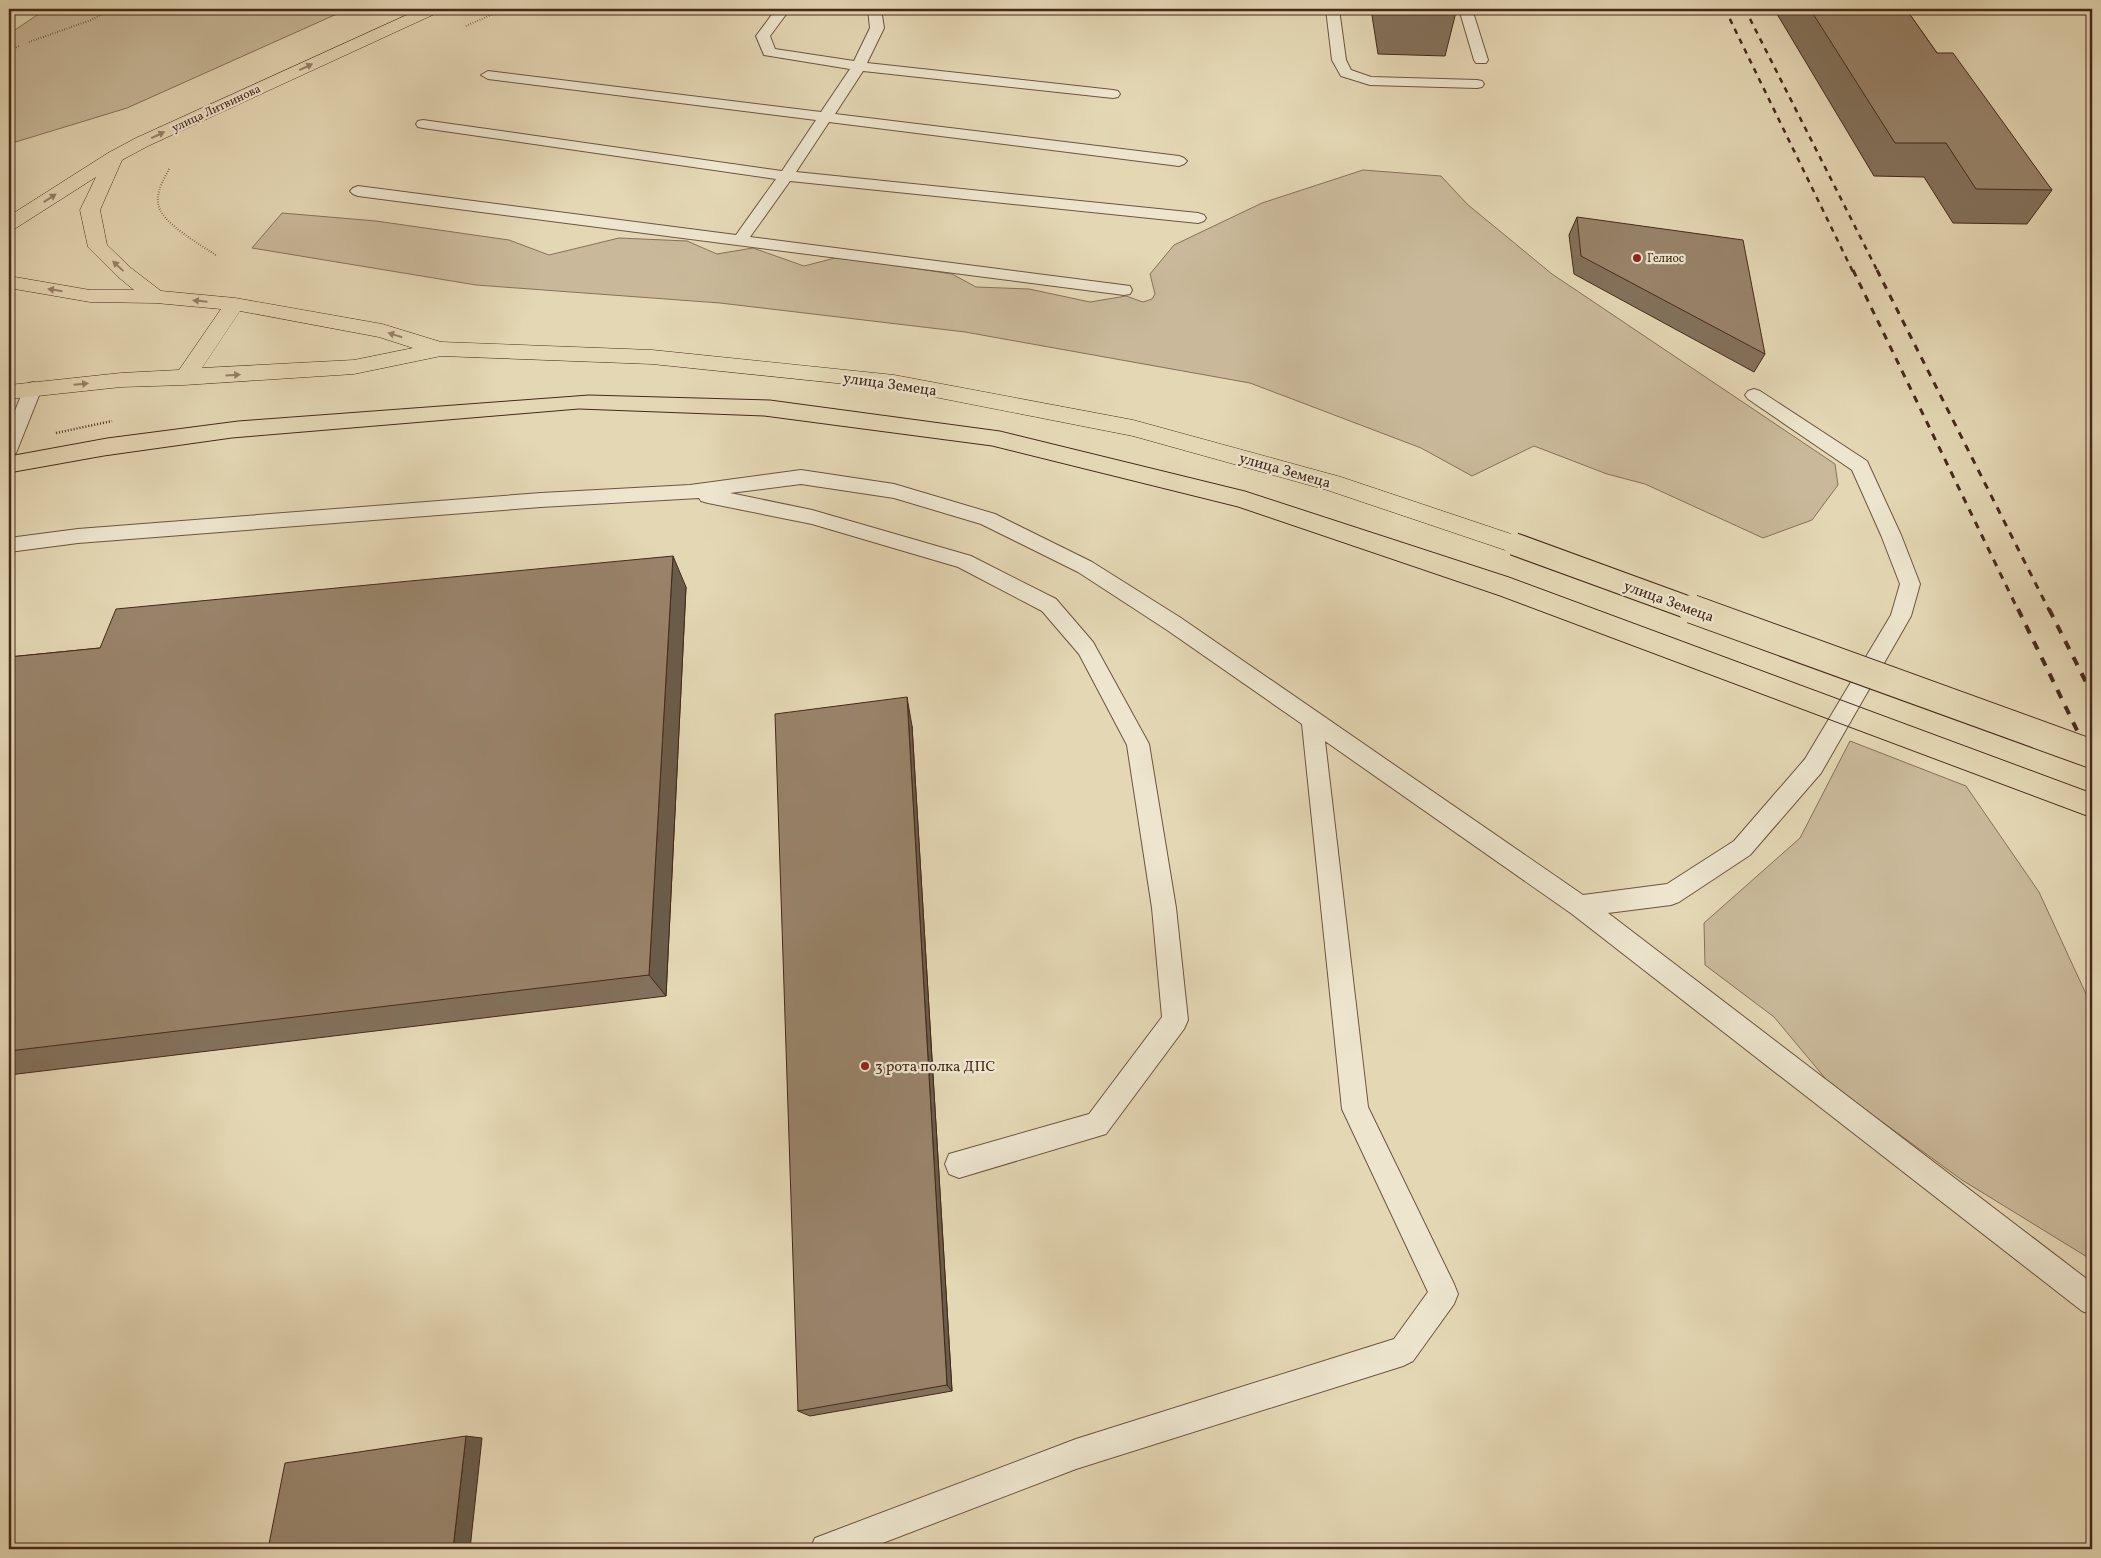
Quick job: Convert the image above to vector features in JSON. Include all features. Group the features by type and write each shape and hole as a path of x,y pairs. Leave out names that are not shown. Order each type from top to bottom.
{"main road":[{"path":"9,12 13,9"},
{"name":"улица Литвинова","path":"9,224 114,156 433,9"},
{"path":"114,156 90,210 98,247 124,272 156,297"},
{"path":"9,282 90,296 156,297 234,304 382,331 441,349"},
{"path":"184,378 234,304"},
{"path":"9,392 121,380 184,378 354,367 441,349"},
{"name":"улица Земеца","path":"441,349 652,357 894,382 1133,428 1333,483 1514,544 2092,754"},
{"path":"9,387 33,388"}],"lane":[{"path":"783,9 763,36 769,52 859,66 1113,94"},
{"path":"740,240 786,176 859,66 876,28 875,9"},
{"path":"1332,9 1339,60 1346,73 1370,81 1477,84"},
{"path":"1465,9 1481,60"},
{"path":"488,74 1179,160"},
{"path":"423,124 786,176 1198,218"},
{"path":"358,191 1124,290"},
{"path":"11,445 33,388"},
{"path":"1580,906 1671,894 1742,848 1813,766 1902,616 1910,584 1891,535 1860,466 1754,395"},
{"path":"9,545 78,536 511,502 690,492 800,478 894,491 988,520 1085,567 1174,624 1580,906 2092,1301"},
{"path":"690,492 812,517 964,561 1049,605 1086,648 1138,744 1164,908 1175,1020 1098,1125 959,1164"},
{"path":"826,1549 1076,1454 1403,1351 1444,1294 1355,1109 1312,720"}],"path":[{"path":"9,50 91,20 112,9"},
{"path":"460,29 504,9"},
{"path":"172,161 160,187 158,206 167,220 217,256"},
{"path":"11,445 112,421"}],"shaded area":[{"path":"46,9 348,9 127,108 9,144 9,34"},
{"path":"1363,170 1441,176 1467,204 1552,274 1835,464 1838,485 1812,520 1763,538 1645,484 1607,474 1534,446 1472,476 1421,448 1250,383 965,332 720,303 476,285 252,248 282,213 376,221 509,240 549,255 619,238 687,241 717,254 753,248 804,266 839,257 952,274 976,287 1029,289 1090,302 1126,296 1143,302 1152,299 1155,294 1150,274 1174,245 1262,203"},
{"path":"1850,741 1966,786 2039,892 2092,1007 2092,1260 1962,1180 1830,1084 1774,1017 1705,965 1704,923 1800,838"}],"building":[{"path":"1388,9 1455,9 1456,12 1388,11"},
{"path":"1810,9 1906,9 1937,53 1953,53 2052,190 1976,189 1946,143 1895,143"},
{"path":"1577,217 1743,240 1765,354 1581,256"},
{"path":"673,556 649,975 9,1051 9,657 100,648 116,609"},
{"name":"3 рота полка ДПС","path":"907,697 947,1385 798,1411 775,714"},
{"path":"466,1436 453,1549 268,1549 285,1463"}],"tram line":[{"path":"9,456 107,438 238,421 589,395 770,400 1000,431 1245,491 1509,577 2092,793"},
{"path":"9,473 104,456 232,438 579,409 764,416 992,446 1238,507 1500,596 2092,818"}],"railway":[{"path":"1725,9 1853,272"},
{"path":"1745,9 1878,272"},
{"path":"1853,270 2018,610"},
{"path":"1877,270 2049,610"},
{"path":"2018,609 2092,761"},
{"path":"2049,609 2092,694"}],"place":[{"name":"Гелиос","path":"1637,258"},
{"name":"3 рота полка ДПС","path":"865,1066"}]}
